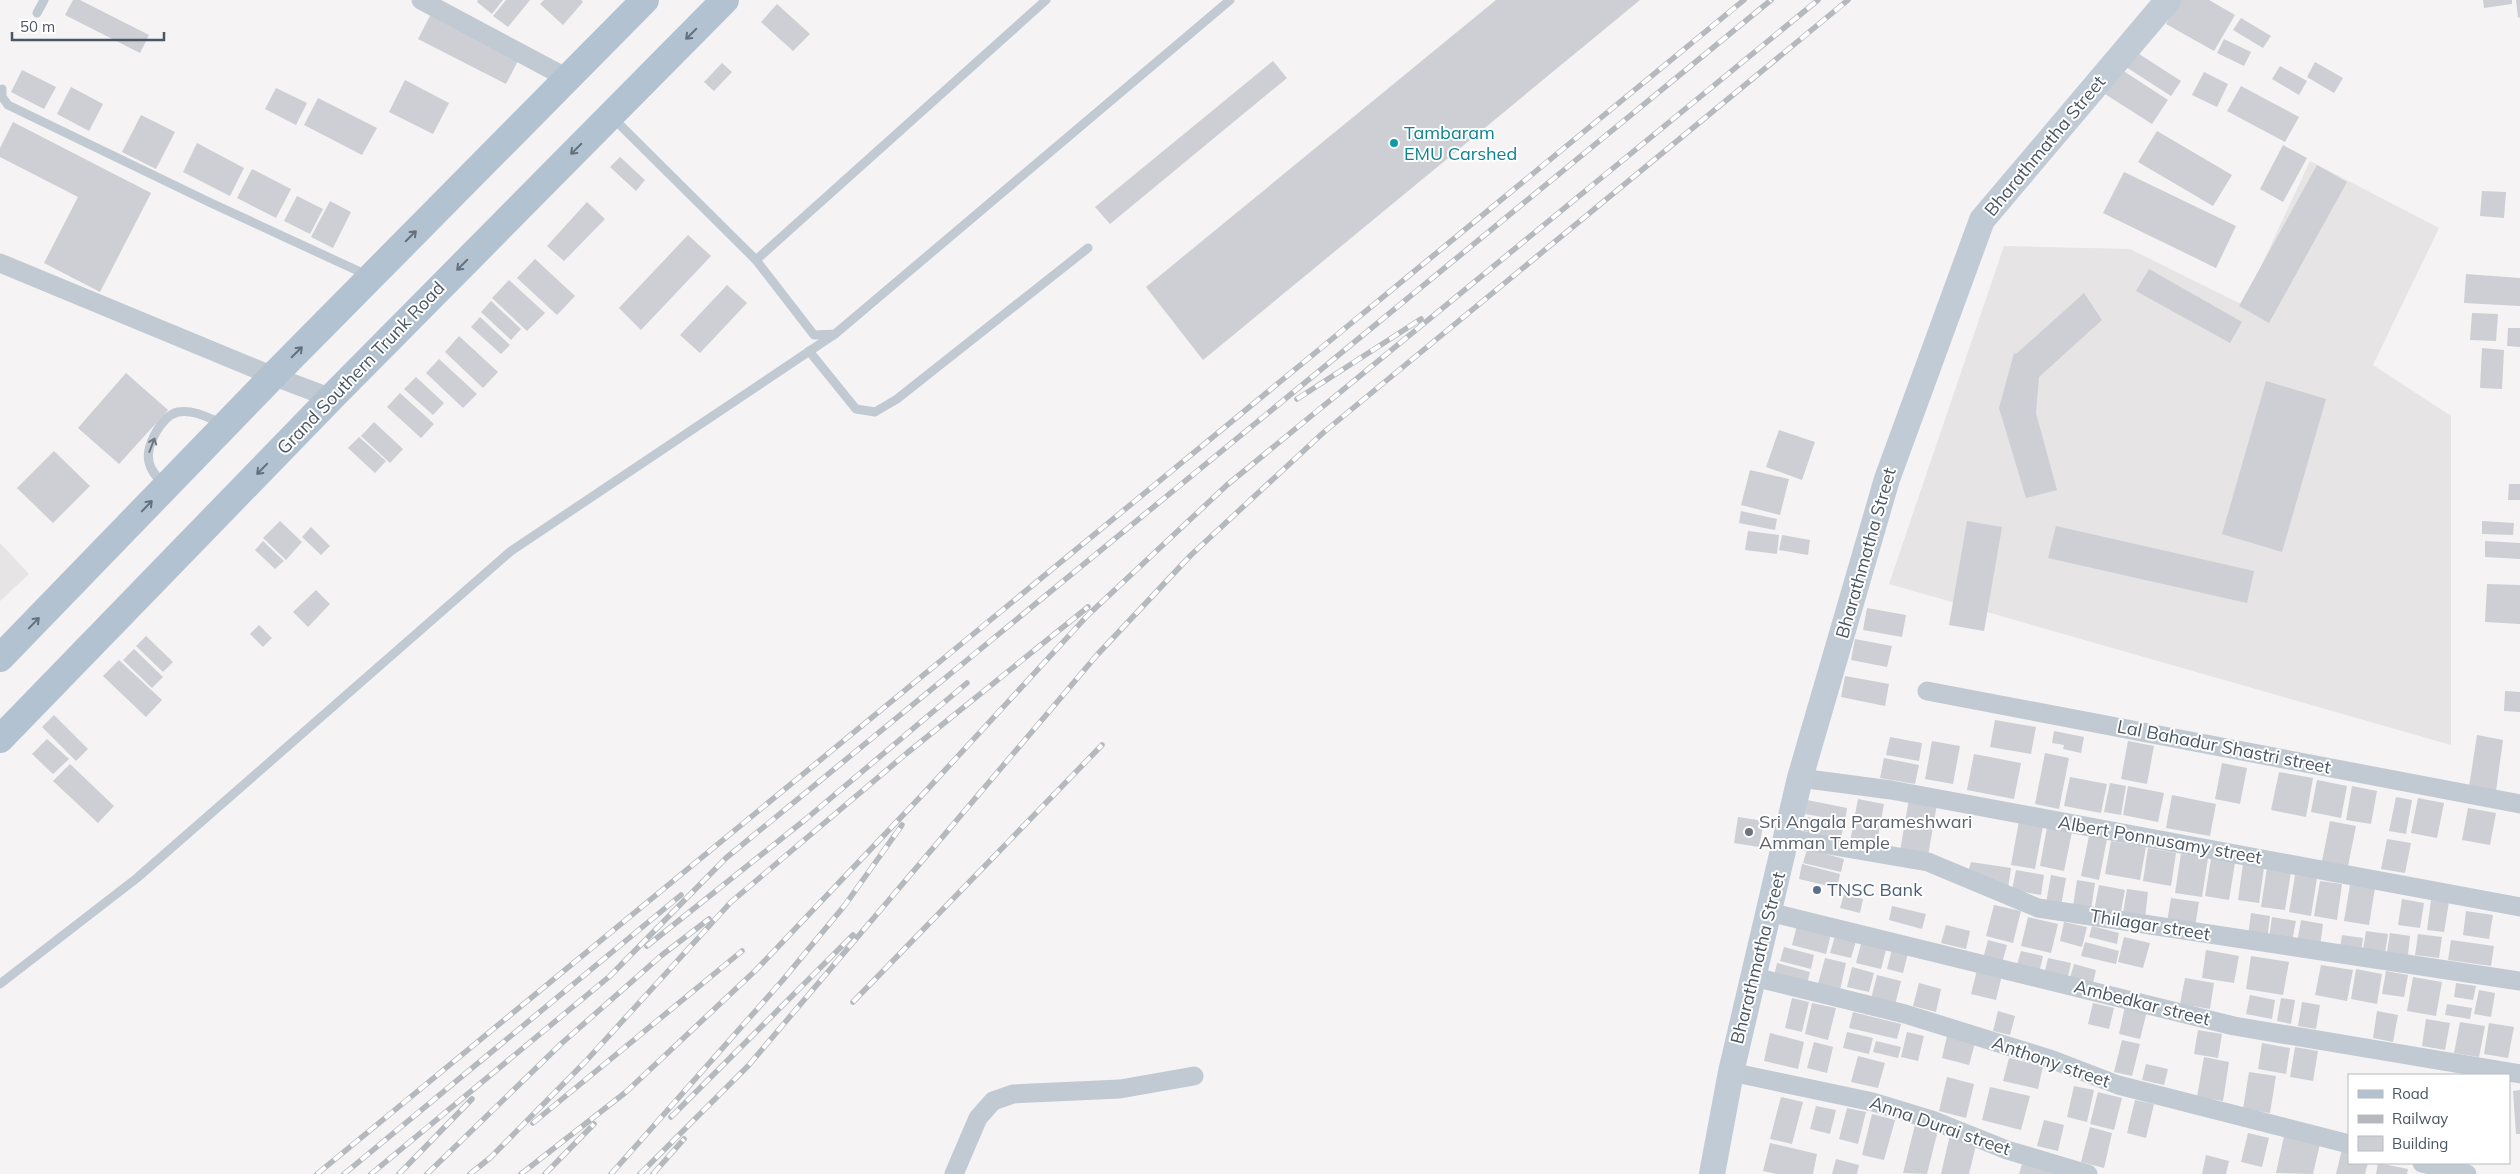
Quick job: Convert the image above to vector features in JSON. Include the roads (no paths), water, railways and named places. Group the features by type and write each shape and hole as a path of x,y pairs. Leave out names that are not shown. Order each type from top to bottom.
{"main road":[{"path":"0,658 273,376 645,0"},
{"name":"Grand Southern Trunk Road","path":"0,739 331,398 725,0"}],"street":[{"path":"421,0 567,78"},
{"name":"Bharathmatha Street","path":"1712,1174 1731,1072 1788,838 1800,778 1887,479 1982,220 2168,0"},
{"path":"0,263 273,376 331,398"},
{"name":"Lal Bahadur Shastri street","path":"1927,691 2520,804"},
{"name":"Albert Ponnusamy street","path":"1800,778 1891,790 2520,906"},
{"name":"Thilagar street","path":"1788,838 1928,862 2038,908 2520,981"},
{"name":"Ambedkar street","path":"1769,912 2234,1026 2520,1074"},
{"name":"Anthony street","path":"1754,977 1906,1014 2053,1060 2118,1085 2348,1144"},
{"name":"Anna Durai street","path":"1731,1072 1873,1102 1932,1120 2007,1150 2088,1174"},
{"path":"954,1174 978,1118 993,1101 1012,1094 1120,1089 1194,1076"},
{"path":"2426,1164 2467,1174"}],"lane":[{"path":"37,14 44,0"},
{"path":"756,260 1046,0"},
{"path":"0,984 137,878 511,551 835,334 1230,0"},
{"path":"2,90 2,97 8,105 211,203 371,277"},
{"path":"610,115 756,260 814,335 835,334"},
{"path":"809,351 856,409 875,412 897,399 1088,248"},
{"path":"166,487 155,475 149,462 148,448 168,417 177,412 189,411 226,425"}],"railway":[{"path":"317,1174 1744,0"},
{"path":"371,1174 610,976 726,858 1771,0"},
{"path":"521,1174 626,1092 756,970 924,793 1088,615 1227,485 1818,0"},
{"path":"640,1174 748,1066 1097,655 1191,555 1324,432 1848,0"},
{"path":"1297,399 1421,319"},
{"path":"470,1174 490,1158 586,1061 731,902 907,753 1088,607"},
{"path":"647,946 806,819 967,683"},
{"path":"853,1002 1102,745"},
{"path":"611,1174 782,981 845,905 902,825"},
{"path":"344,1174 681,895"},
{"path":"427,1174 562,1043 662,955 709,919"},
{"path":"671,1117 853,935"},
{"path":"533,1123 742,951"},
{"path":"399,1174 472,1099"},
{"path":"545,1174 594,1124"},
{"path":"653,1174 684,1139"}],"place":[{"name":"Tambaram EMU Carshed","path":"1394,143"},
{"name":"Sri Angala Parameshwari Amman Temple","path":"1749,832"},
{"name":"TNSC Bank","path":"1817,890"}]}
